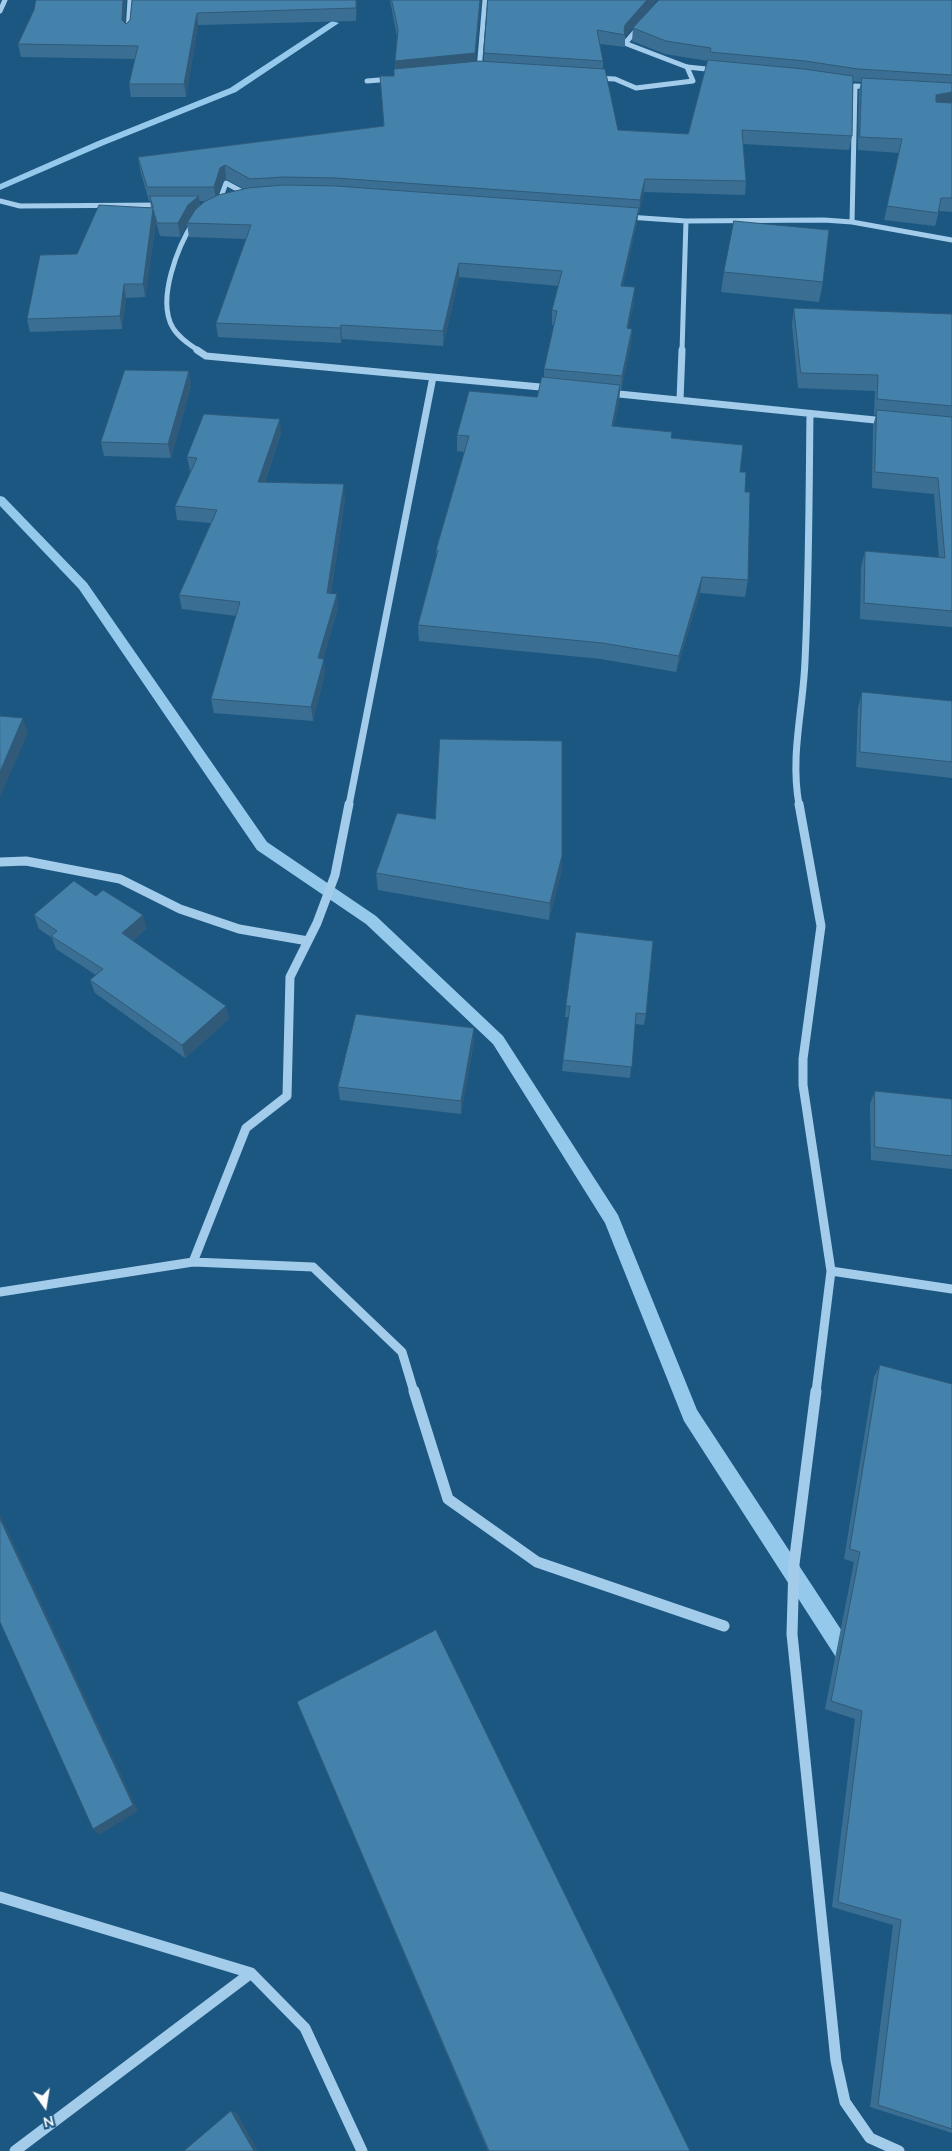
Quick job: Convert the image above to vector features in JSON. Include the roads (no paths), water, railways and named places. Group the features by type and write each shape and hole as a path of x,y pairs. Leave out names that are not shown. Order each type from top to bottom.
{"street":[{"path":"0,12 5,0"},
{"path":"128,33 130,0"},
{"path":"479,70 485,0"},
{"path":"645,20 627,40 627,44 640,51 687,67 727,71"},
{"path":"586,78 615,80 636,88 693,81 687,67"},
{"path":"470,71 489,71"},
{"path":"367,81 395,78"},
{"path":"846,85 874,87"},
{"path":"852,222 855,86"},
{"path":"219,205 226,182 252,198 244,200"},
{"path":"0,201 20,206 169,205"},
{"path":"211,207 227,203"},
{"path":"199,214 186,231 172,271 167,305 171,324 182,340 206,356 562,389"},
{"path":"616,216 686,221 824,220 852,222 952,240"},
{"path":"680,400 686,221"},
{"path":"193,1262 246,1128 287,1096 290,977 317,923 335,875 434,377"},
{"path":"601,393 895,422"},
{"path":"810,414 806,640 804,681 795,750 795,780 821,926 803,1058 803,1085 831,1271 794,1564 792,1634 836,2061 845,2102 870,2138 899,2151"},
{"path":"0,862 26,861 120,879 180,909 239,929 308,941"},
{"path":"0,1292 193,1262 313,1266 402,1352 448,1499 537,1562 724,1626"},
{"path":"831,1271 952,1289"},
{"path":"0,1897 250,1973 305,2028 362,2151"},
{"path":"15,2151 250,1973"}],"waterway":[{"path":"0,187 101,143 233,90 335,23"},
{"path":"0,499 83,586 262,846 371,920 498,1040 612,1220 690,1415 848,1658"}]}
